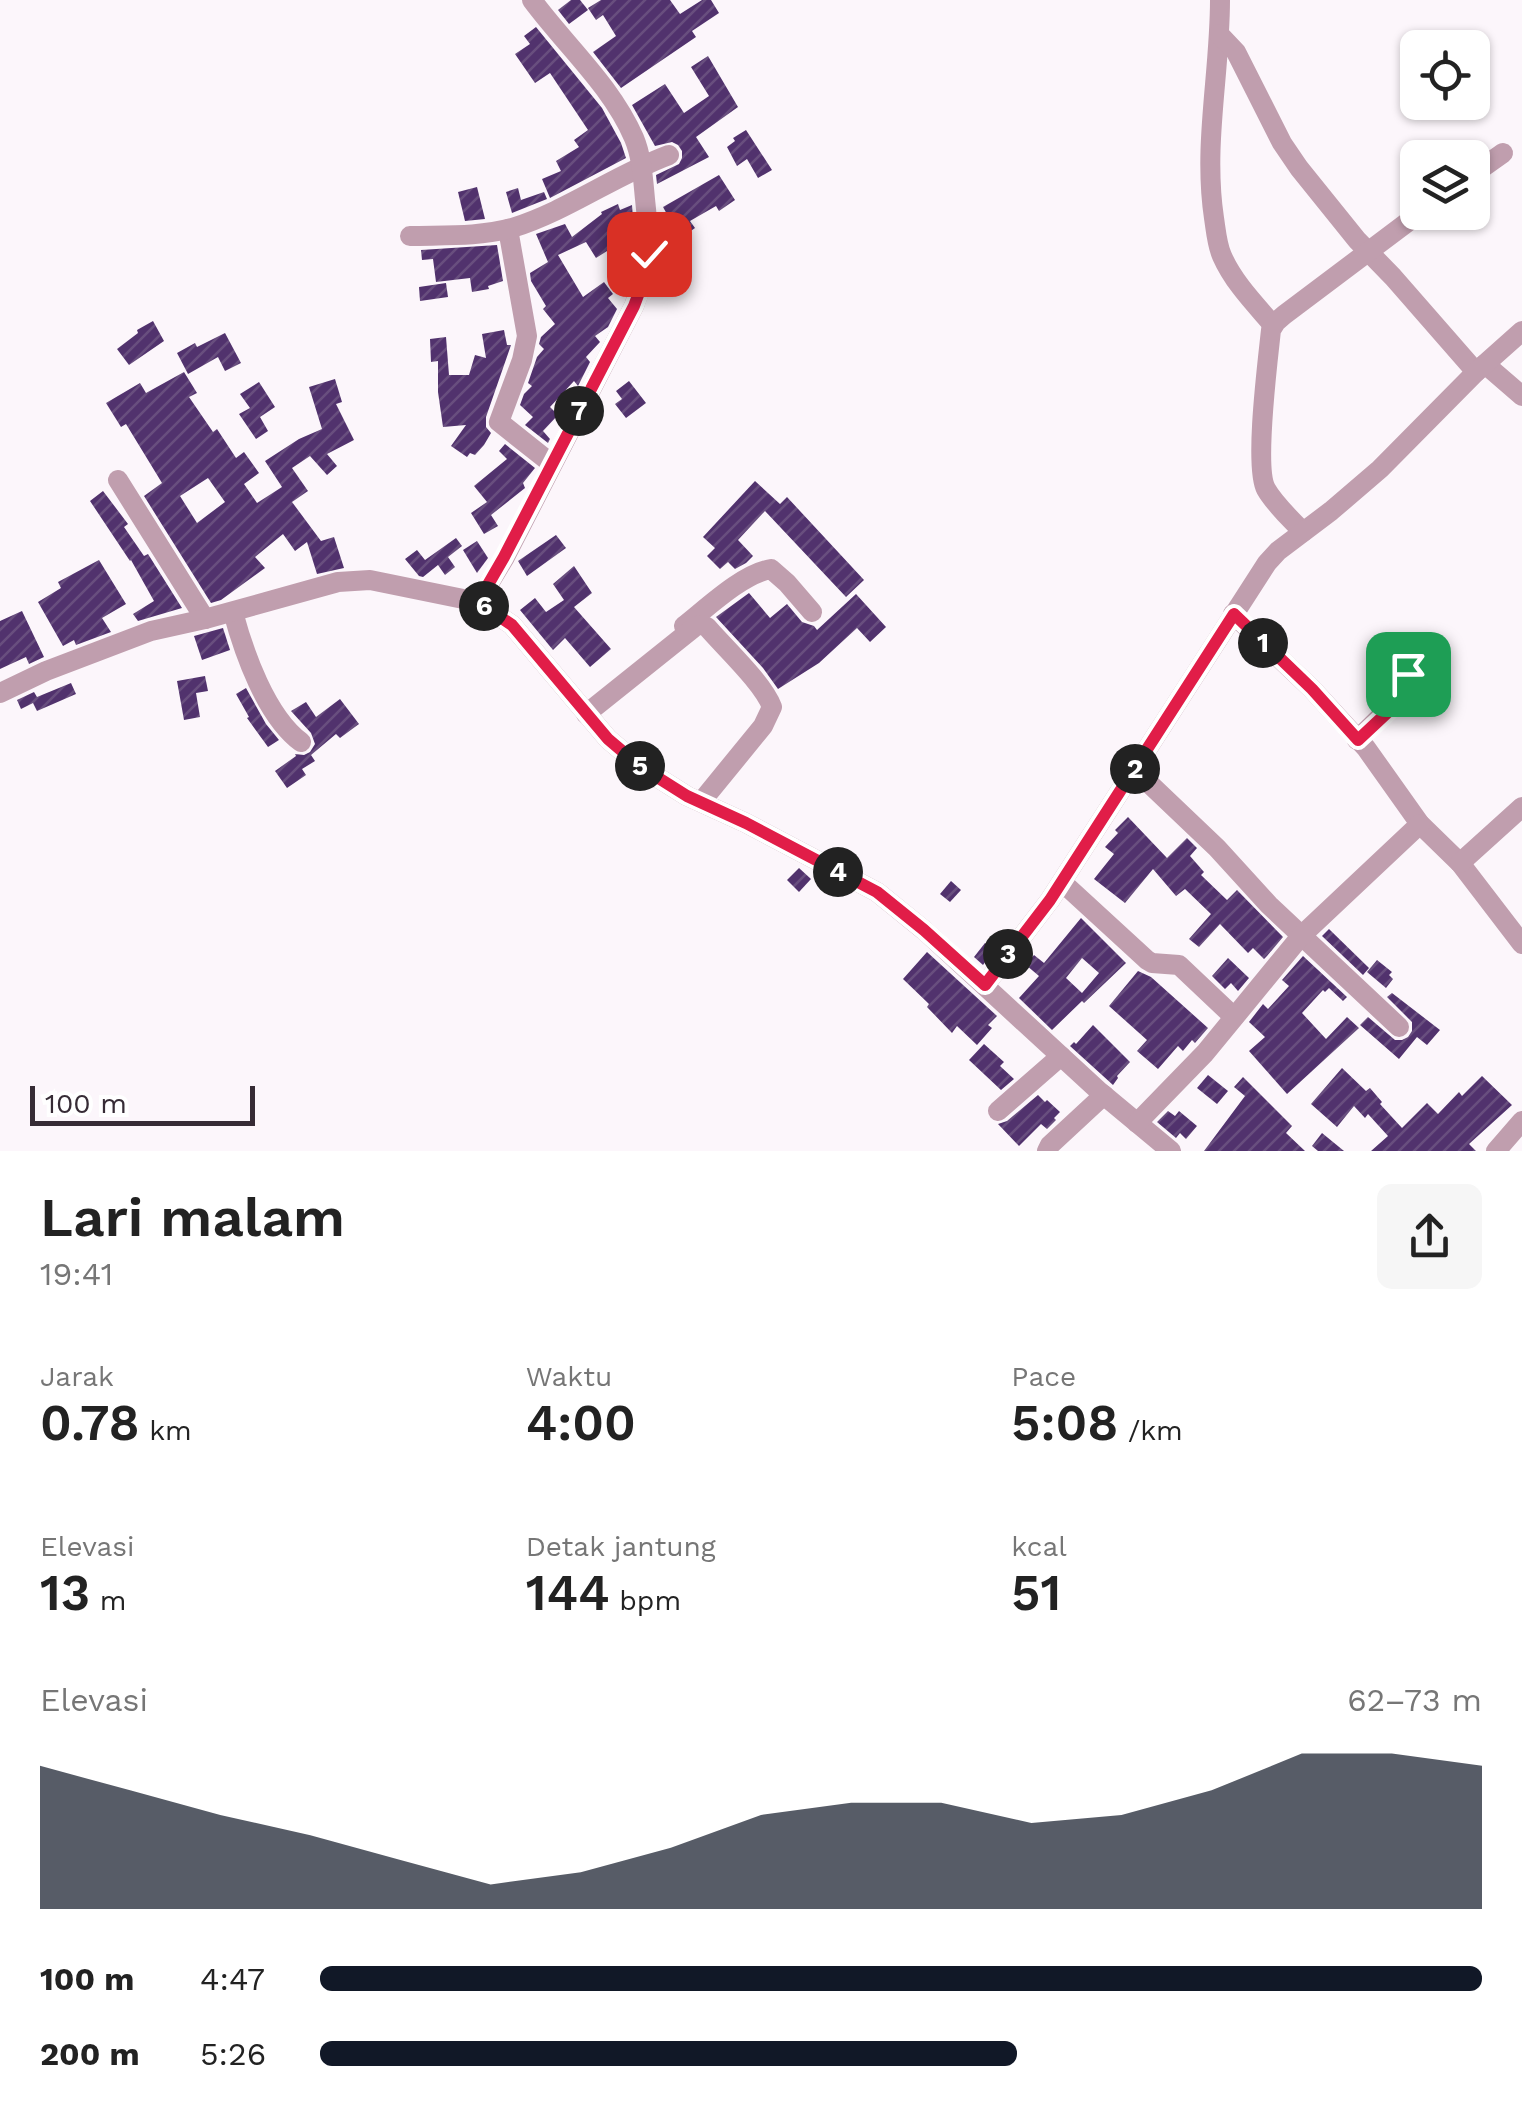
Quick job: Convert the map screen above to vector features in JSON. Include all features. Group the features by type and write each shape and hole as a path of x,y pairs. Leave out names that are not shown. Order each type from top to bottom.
{"street":[{"path":"478,602 634,306 646,274 649,231 635,141 605,88 532,0"},
{"path":"1220,0 1208,175 1216,232 1220,253 1231,272 1274,325"},
{"path":"1218,34 1236,52 1282,143 1299,168 1368,251 1480,368 1522,396"},
{"path":"1490,162 1503,152"},
{"path":"410,236 508,229 545,216 669,155"},
{"path":"1303,532 1273,500 1263,481 1263,418 1274,325 1400,227"},
{"path":"508,229 526,336 522,360 500,423 552,464"},
{"path":"985,985 1062,882 1268,562 1380,470 1522,330"},
{"path":"118,480 205,619"},
{"path":"584,711 728,592 761,571 771,569 812,612"},
{"path":"0,693 151,631 338,582 370,580 478,602 512,625 608,739 641,767 877,892 1171,1151"},
{"path":"232,612 264,692 288,729 302,742"},
{"path":"1234,614 1358,740 1420,824 1460,863 1522,944"},
{"path":"584,711 696,626 707,627 770,700 772,708 763,726 701,802"},
{"path":"1358,740 1412,682 1385,644"},
{"path":"1134,769 1301,936 1399,1027"},
{"path":"1460,863 1522,807"},
{"path":"1137,1123 1205,1054 1301,936 1420,824"},
{"path":"1062,882 1147,960 1179,965 1234,1017"},
{"path":"998,1111 1061,1056"},
{"path":"1047,1151 1104,1095"},
{"path":"1496,1151 1522,1121"}],"building":[{"path":"571,0 580,0 588,10 569,24 558,10"},
{"path":"601,0 670,0 680,14 702,0 711,0 719,13 692,31 696,37 621,88 593,52 616,36 603,15 596,20 588,8"},
{"path":"536,27 602,108 626,158 550,198 542,179 561,171 556,161 579,147 574,140 588,130 550,73 535,83 515,54 530,44 524,36"},
{"path":"708,56 738,107 696,137 709,157 657,184 656,175 679,164 682,151 672,142 655,146 632,105 665,84 684,113 709,96 691,67"},
{"path":"746,130 772,170 758,178 747,159 737,166 727,147"},
{"path":"719,175 735,200 719,211 716,206 690,221 695,228 672,244 663,231 673,225 663,207"},
{"path":"477,187 485,219 465,221 458,192"},
{"path":"518,188 521,200 544,192 547,199 512,213 506,192"},
{"path":"618,204 620,210 632,205 634,232 613,242 615,246 596,258 586,242 558,255 583,297 604,282 613,294 608,298 617,309 608,327 595,336 600,342 586,357 590,362 578,386 574,381 550,407 558,415 543,431 550,439 548,443 525,425 533,417 520,405 532,386 528,383 544,349 539,344 541,337 555,324 543,309 546,306 531,281 530,273 548,262 536,234 565,224 572,237 601,212"},
{"path":"497,245 503,281 488,286 489,289 472,292 470,278 436,282 433,259 422,260 421,250"},
{"path":"446,283 448,297 420,301 419,287"},
{"path":"153,321 164,341 129,365 117,349"},
{"path":"504,330 507,345 511,345 486,417 491,433 475,455 470,453 467,457 451,446 466,425 443,427 438,361 431,362 430,339 446,337 449,375 469,375 475,355 486,358 482,334"},
{"path":"225,333 241,363 225,371 218,357 188,374 177,353"},
{"path":"184,372 197,393 189,397 213,432 217,429 236,458 244,452 259,473 244,484 257,503 282,487 265,461 322,429 309,387 335,379 342,402 336,404 354,440 327,454 337,466 327,475 310,456 292,468 308,491 292,502 321,541 334,537 344,568 317,574 307,542 295,551 283,534 255,557 265,568 211,603 144,496 162,483 126,424 121,427 106,403 140,383 146,393","holes":["208,478 225,502 197,523 180,496"]},
{"path":"629,381 646,403 626,418 615,404 622,399 616,391"},
{"path":"259,382 275,407 260,417 268,431 256,439 239,414 250,408 240,394"},
{"path":"505,444 535,468 523,483 525,488 491,515 498,526 484,534 471,513 487,502 474,486 507,459 499,451"},
{"path":"755,481 780,504 787,497 864,580 846,597 765,511 738,540 753,556 746,563 735,569 728,562 720,569 707,556 715,548 703,537"},
{"path":"103,491 182,608 138,621 133,614 154,601 90,501"},
{"path":"556,535 566,548 527,576 518,561"},
{"path":"456,538 462,546 448,557 455,567 445,575 438,565 419,576 405,559 417,550 425,560"},
{"path":"477,541 488,558 477,573 463,550"},
{"path":"99,560 126,604 102,618 111,632 63,646 38,602 61,588 58,582"},
{"path":"574,566 592,593 574,607 611,649 590,667 565,638 553,650 520,610 535,598 546,612 564,600 553,584"},
{"path":"749,593 770,618 787,604 802,622 817,630 856,594 886,627 870,642 857,628 819,663 778,689 716,617"},
{"path":"22,611 44,657 29,664 26,657 0,669 0,621"},
{"path":"223,628 230,650 202,660 194,636"},
{"path":"205,676 208,691 196,693 200,717 184,720 177,681"},
{"path":"71,683 76,694 37,711 33,703 21,709 17,700 34,692 37,697"},
{"path":"246,688 279,740 268,747 236,694"},
{"path":"340,699 359,724 340,738 336,734 311,755 315,761 302,769 306,775 287,788 275,771 295,754 310,752 315,744 311,733 291,711 306,702 316,717"},
{"path":"1128,817 1167,858 1187,838 1197,848 1190,856 1204,872 1201,875 1227,900 1237,890 1283,937 1264,959 1253,948 1248,953 1220,924 1199,947 1189,939 1211,914 1185,889 1176,896 1153,869 1125,903 1094,879 1114,854 1105,847"},
{"path":"799,868 811,879 799,892 787,880"},
{"path":"951,881 961,890 950,902 940,894"},
{"path":"1081,918 1126,963 1052,1030 1019,998 1039,976 1026,965 1034,955 1044,963","holes":["1082,958 1099,973 1082,993 1066,978"]},
{"path":"1329,929 1369,968 1363,975 1322,936"},
{"path":"985,943 994,950 983,965 974,957"},
{"path":"927,952 997,1016 977,1045 957,1026 952,1033 903,979"},
{"path":"1303,956 1347,997 1343,1001 1329,988 1323,990 1302,1013 1326,1039 1347,1017 1359,1028 1287,1094 1249,1051 1265,1037 1249,1022 1263,1004 1268,1009 1289,986 1282,980"},
{"path":"1228,958 1249,978 1238,991 1231,983 1225,989 1212,976"},
{"path":"1377,960 1392,972 1389,975 1393,979 1386,988 1367,972"},
{"path":"1138,971 1151,977 1208,1028 1183,1051 1178,1046 1158,1069 1137,1051 1147,1040 1109,1006"},
{"path":"1392,993 1440,1030 1427,1045 1417,1037 1399,1059 1360,1025 1368,1017 1395,1040 1408,1037 1412,1022 1387,997"},
{"path":"1093,1025 1130,1062 1113,1085 1070,1046"},
{"path":"984,1044 1004,1062 1000,1066 1014,1079 1001,1090 969,1060"},
{"path":"1342,1068 1366,1091 1370,1088 1402,1128 1427,1103 1438,1114 1482,1076 1512,1105 1469,1144 1476,1151 1371,1151 1388,1136 1368,1114 1365,1118 1354,1106 1337,1127 1311,1104"},
{"path":"1208,1075 1228,1091 1217,1104 1197,1088"},
{"path":"1243,1077 1292,1126 1286,1133 1305,1151 1204,1151 1245,1096 1234,1087"},
{"path":"1038,1095 1060,1112 1047,1129 1041,1124 1019,1146 998,1124"},
{"path":"1168,1111 1175,1116 1179,1111 1197,1126 1186,1139 1180,1133 1176,1138 1157,1122"},
{"path":"1322,1133 1344,1151 1318,1151 1312,1146"}],"route":[{"path":"649,254 634,306 478,602 512,625 608,739 641,767 687,796 877,892 985,985 1050,900 1234,614 1358,740 1406,695 1412,682 1408,674"}]}
